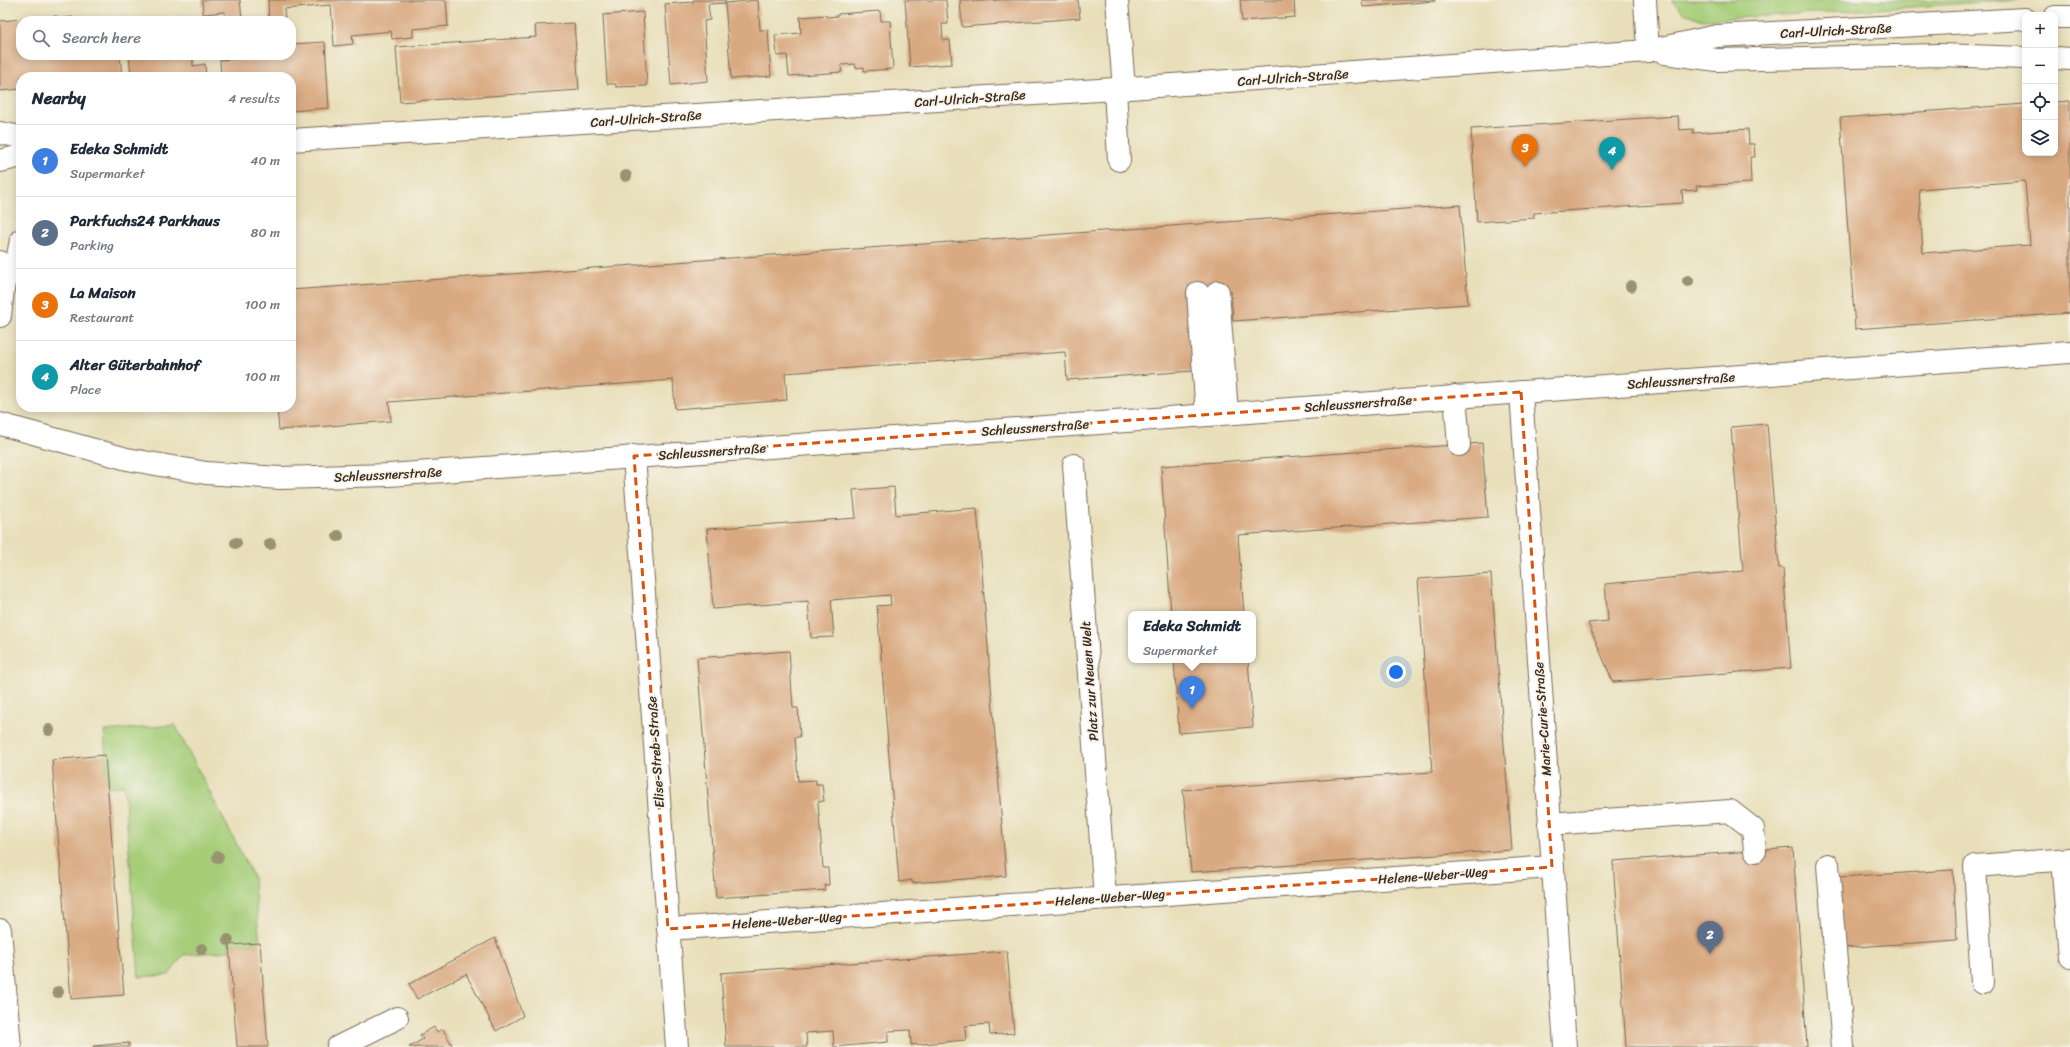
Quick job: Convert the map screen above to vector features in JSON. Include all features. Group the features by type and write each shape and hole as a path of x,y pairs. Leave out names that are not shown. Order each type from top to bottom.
{"street":[{"path":"1118,0 1120,89 1119,160"},
{"path":"1645,0 1648,51"},
{"path":"2058,17 2070,16"},
{"name":"Carl-Ulrich-Straße","path":"296,140 1120,89 1648,51 1717,36 2022,19"},
{"name":"Carl-Ulrich-Straße","path":"1648,51 1717,60 1940,55 2022,58"},
{"path":"2058,58 2070,59"},
{"path":"0,133 16,136"},
{"path":"0,161 16,157"},
{"path":"0,316 2,272 16,262"},
{"path":"1208,292 1217,414"},
{"name":"Schleussnerstraße","path":"2,424 127,459 206,473 280,478 388,475 2070,352"},
{"name":"Marie-Curie-Straße","path":"1521,392 1565,1047"},
{"path":"1455,396 1459,445"},
{"name":"Elise-Streb-Straße","path":"634,456 677,1047"},
{"name":"Platz zur Neuen Welt","path":"1074,465 1105,898"},
{"path":"1549,824 1730,811 1754,829 1755,851"},
{"path":"1982,983 1974,866 2066,859 2070,957"},
{"path":"1828,865 1843,1047"},
{"name":"Helene-Weber-Weg","path":"668,929 1552,868"},
{"path":"0,930 10,1047"},
{"path":"338,1047 397,1018"}],"highlighted area":[{"path":"1521,392 1552,867 668,929 634,456"}],"green space":[{"path":"1672,0 2019,0 1703,20 1684,13"},
{"path":"175,725 253,876 260,943 229,945 229,951 183,955 169,975 139,977 124,786 108,787 104,731"}],"building":[{"path":"202,0 240,0 242,16 225,16 225,12 203,14"},
{"path":"268,0 446,0 448,26 413,29 413,37 392,39 391,31 352,35 353,44 334,46 331,5 284,9 285,16 269,16"},
{"path":"693,0 725,0 725,3 708,4 710,20 704,21 708,81 671,85 665,4 693,2"},
{"path":"758,0 760,30 768,30 771,76 731,79 725,3"},
{"path":"905,0 946,0 948,24 942,24 943,40 950,40 952,64 910,67"},
{"path":"960,0 972,0 972,2 1001,0 1078,0 1080,18 962,27"},
{"path":"1240,0 1294,0 1295,17 1242,21"},
{"path":"1362,0 1435,0 1435,1 1363,7"},
{"path":"880,11 881,21 890,21 893,69 864,71 864,67 856,68 855,64 841,65 842,72 789,76 787,55 777,56 775,35 801,33 800,17 826,15 826,17 838,16 838,14"},
{"path":"643,12 647,86 616,87 616,84 607,84 603,15"},
{"path":"16,20 16,60 120,60 122,72 16,72 16,89 0,91 0,21"},
{"path":"574,23 579,90 400,102 396,47 536,37 535,25"},
{"path":"325,42 329,108 296,111 296,72 221,72 220,60 296,60 296,44"},
{"path":"129,60 193,60 193,66 205,64 206,72 131,72"},
{"path":"2070,101 2070,313 1855,329 1840,118 2022,104 2022,156 2058,156 2058,102","holes":["2025,181 2030,245 1923,253 1919,189"]},
{"path":"1678,116 1679,130 1693,129 1693,133 1748,129 1749,144 1754,144 1755,157 1750,157 1751,183 1696,186 1697,190 1682,191 1683,203 1534,213 1534,218 1477,222 1471,129"},
{"path":"1460,205 1468,304 1233,321 1231,291 1187,294 1193,371 1067,380 1065,352 785,373 787,400 675,409 673,380 389,402 391,421 279,430 277,412 296,412 296,290"},
{"path":"1767,424 1779,568 1783,568 1791,668 1613,682 1588,623 1608,621 1605,584 1743,571 1731,427"},
{"path":"1482,443 1488,517 1238,535 1244,611 1171,611 1161,466"},
{"path":"894,487 896,515 977,508 1006,876 912,883 912,880 899,882 877,606 891,605 890,595 831,600 834,637 811,638 808,601 713,609 707,529 856,518 853,490"},
{"path":"1491,574 1512,850 1191,872 1183,790 1432,772 1418,579"},
{"path":"789,651 793,708 798,708 800,737 795,737 798,781 816,780 816,784 822,784 824,801 818,802 823,868 828,868 829,885 824,885 825,890 716,898 697,658"},
{"path":"1174,663 1248,663 1253,727 1179,733"},
{"path":"105,755 124,995 71,999 52,760"},
{"path":"1793,848 1807,1047 1626,1047 1613,861"},
{"path":"1953,870 1957,940 1842,948 1838,877"},
{"path":"495,938 523,1016 496,1031 466,974 417,999 409,984"},
{"path":"260,943 268,1047 237,1047 229,945"},
{"path":"1007,951 1014,1033 990,1035 989,1024 965,1026 966,1040 911,1045 910,1030 888,1031 888,1042 834,1047 833,1031 806,1033 807,1047 726,1047 721,973"},
{"path":"434,1027 437,1032 443,1029 453,1047 409,1047 423,1039 420,1035"},
{"path":"129,1043 129,1047 93,1047 93,1046"}],"place":[{"name":"La Maison","path":"1525,167"},
{"name":"Alter Güterbahnhof","path":"1612,170"},
{"name":"Edeka Schmidt","path":"1192,709"},
{"name":"Parkfuchs24 Parkhaus","path":"1710,954"}]}
